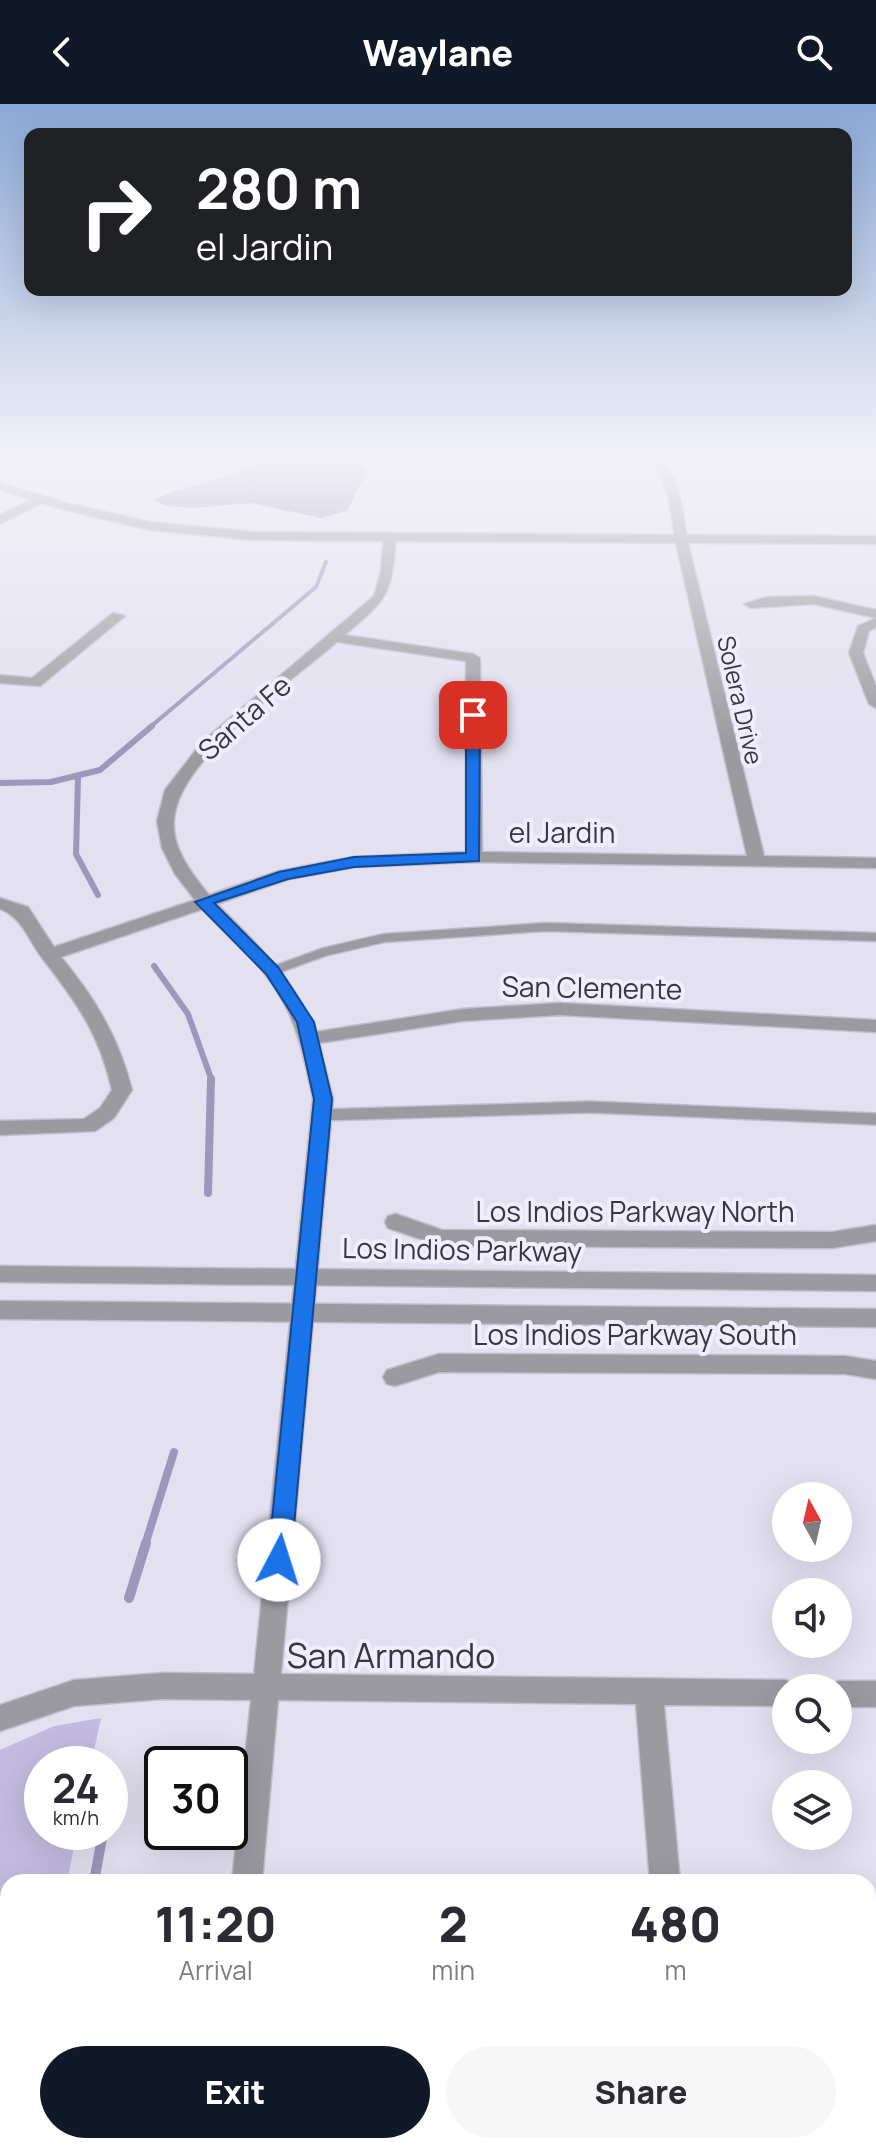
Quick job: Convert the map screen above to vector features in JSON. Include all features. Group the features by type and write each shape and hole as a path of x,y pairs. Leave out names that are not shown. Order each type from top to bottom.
{"street":[{"name":"Santa Fe","path":"248,1874 323,1099 306,1022 272,971 203,902 172,861 165,832 170,798 195,757 380,597 387,555"},
{"name":"Solera Drive","path":"685,555 757,862"},
{"path":"751,604 777,599 811,600 849,604 876,614"},
{"path":"0,679 35,683 118,616"},
{"path":"876,622 863,629 856,653 876,704"},
{"path":"336,638 473,658 474,857"},
{"name":"el Jardin","path":"49,955 285,875 354,862 474,857 876,863"},
{"path":"0,903 22,911 49,955 87,1003 113,1050 122,1090 107,1113 88,1126 0,1128"},
{"name":"San Clemente","path":"309,1039 432,1019 515,1010 590,1009 756,1022 876,1026"},
{"name":"Los Indios Parkway North","path":"396,1222 441,1238 832,1240 876,1233"},
{"name":"Los Indios Parkway","path":"0,1274 876,1283"},
{"path":"0,1310 876,1318"},
{"name":"Los Indios Parkway South","path":"395,1377 439,1363 845,1365 876,1370"},
{"name":"San Armando","path":"0,1718 74,1693 162,1686 266,1690 772,1693"},
{"path":"649,1692 664,1874"},
{"path":"852,1694 876,1694"}],"lane":[{"path":"272,971 324,952 384,938 546,927 635,927 876,937"},
{"path":"321,1115 590,1107 876,1119"}],"shaded area":[{"path":"101,1718 95,1746 24,1746 24,1850 73,1850 69,1874 0,1874 0,1750 54,1726"}],"waterway":[{"path":"149,728 316,587 326,562"},
{"path":"0,783 51,782 100,770 152,726"},
{"path":"78,779 76,854 98,895"},
{"path":"154,966 188,1014 212,1081"},
{"path":"208,1193 211,1079"},
{"path":"145,1545 174,1452"},
{"path":"129,1598 146,1543"},
{"path":"95,1874 100,1850"}],"route":[{"path":"279,1560 323,1099 306,1022 272,971 203,902 285,875 354,862 474,857 473,715"}]}
